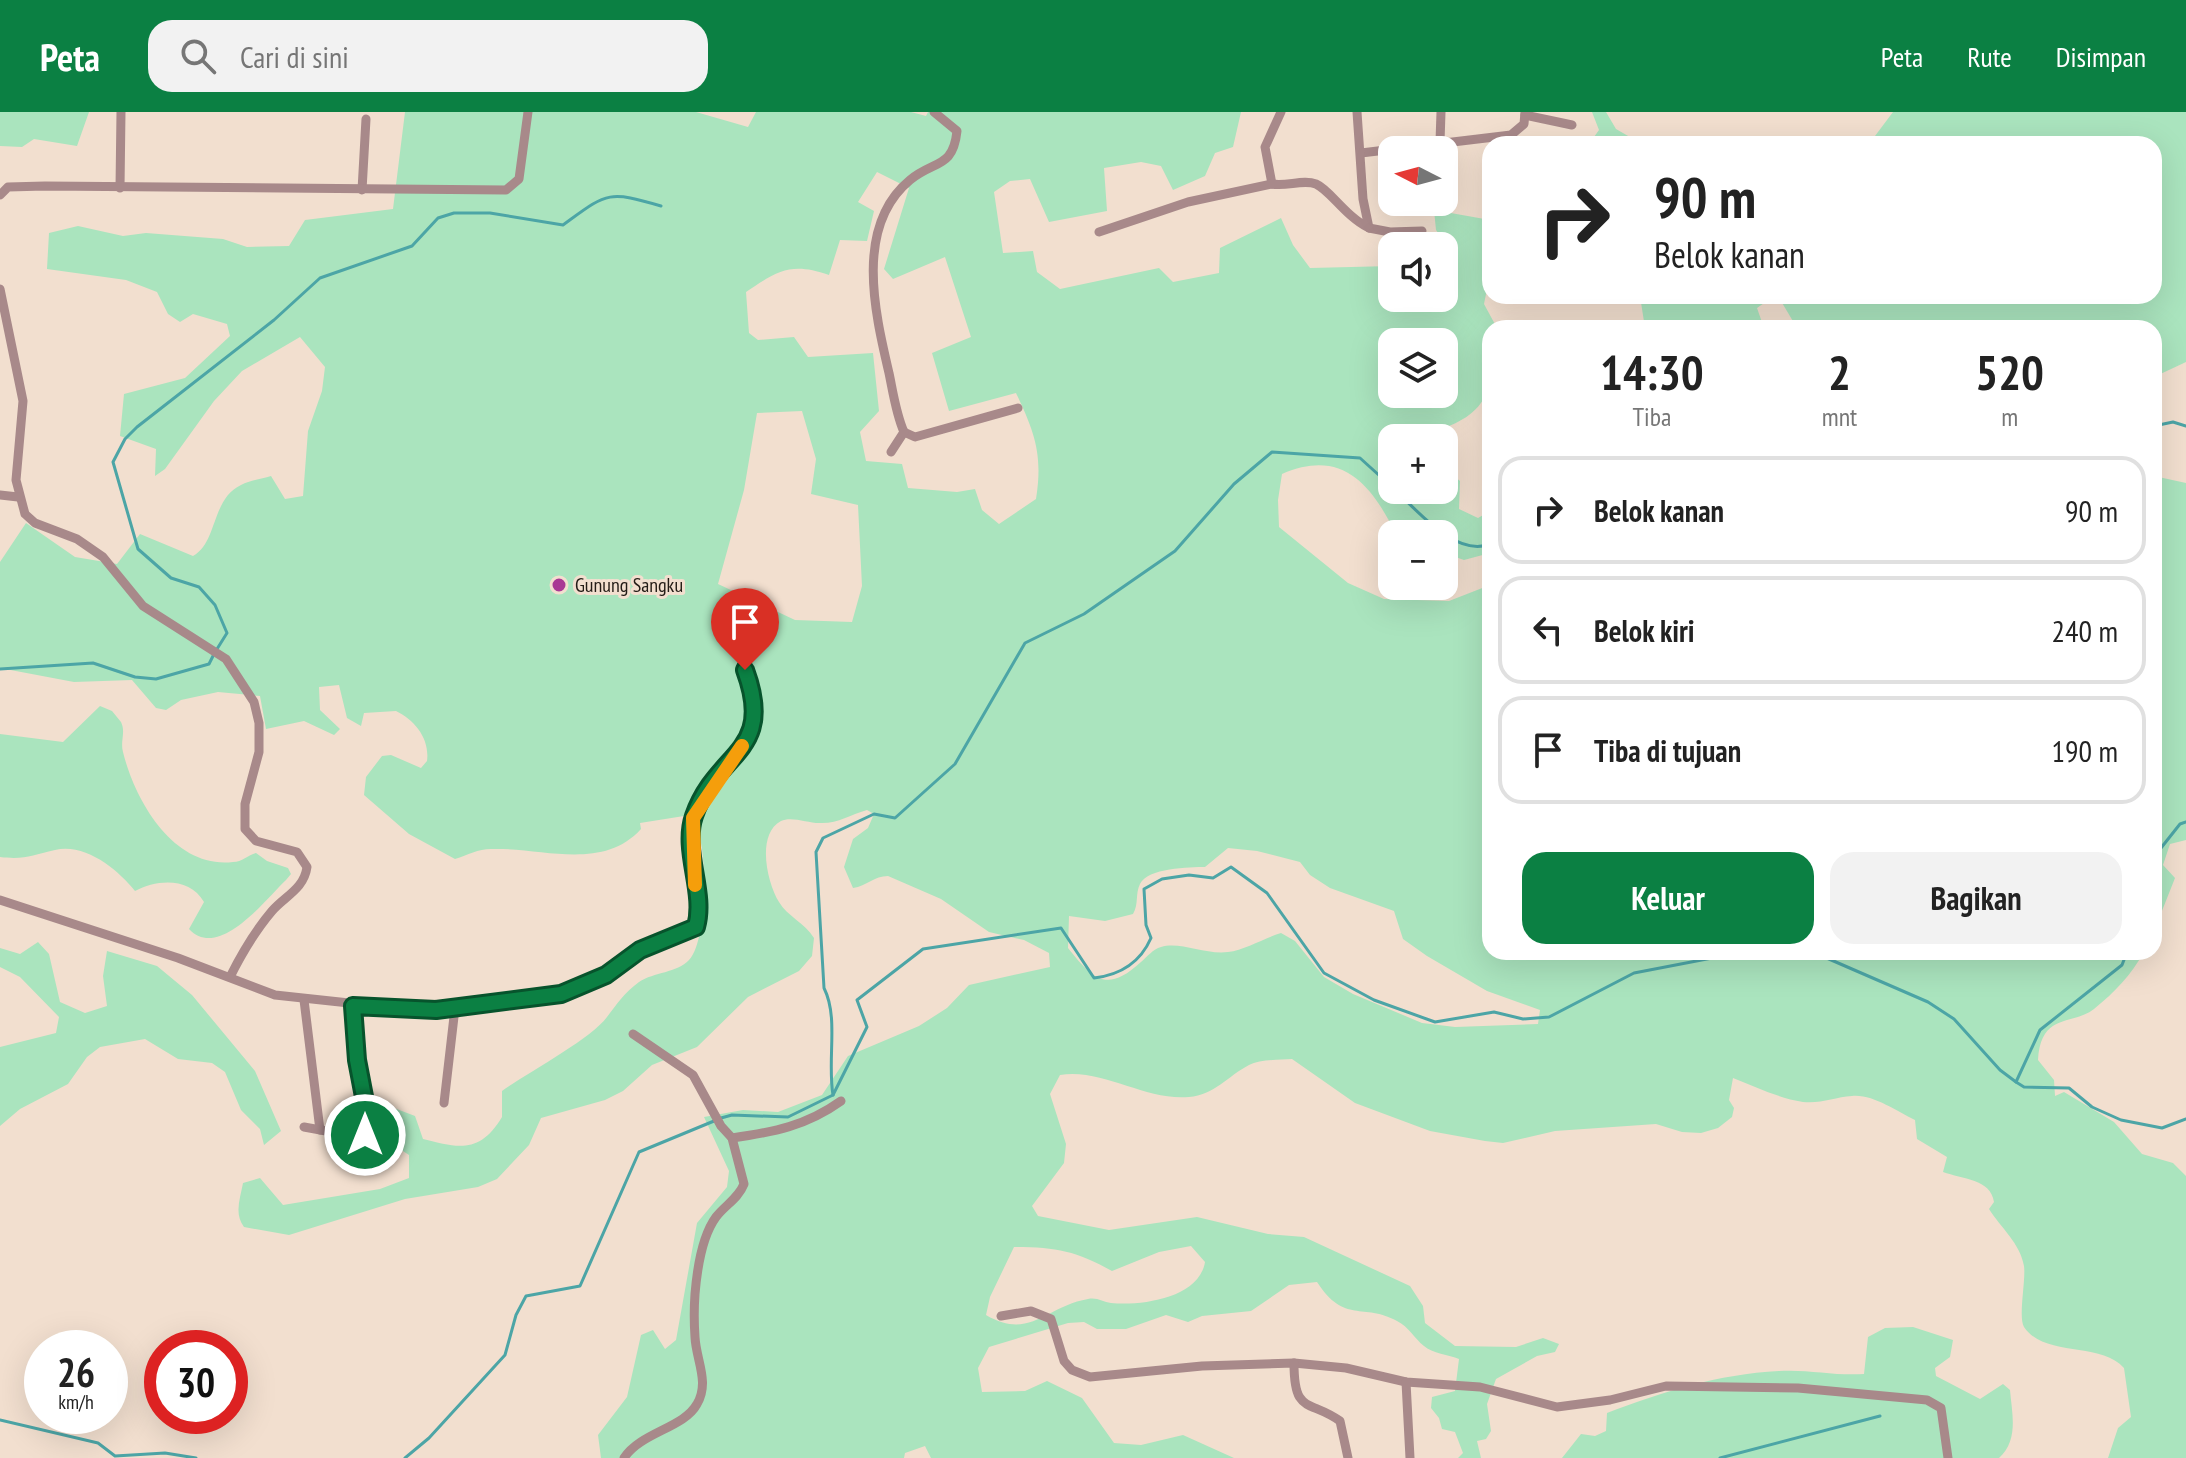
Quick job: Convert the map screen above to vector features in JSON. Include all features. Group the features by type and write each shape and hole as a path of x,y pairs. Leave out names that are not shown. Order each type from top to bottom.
{"street":[{"path":"120,188 121,112"},
{"path":"0,195 8,187 511,189 519,179 528,112"},
{"path":"891,452 904,432 873,302 875,255 882,221 894,200 910,180 945,161 955,148 957,131 934,112"},
{"path":"1272,184 1265,147 1281,112"},
{"path":"1357,112 1369,228"},
{"path":"1440,136 1441,112"},
{"path":"1501,136 1511,135 1524,124 1525,113 1572,125"},
{"path":"362,190 366,119"},
{"path":"1458,140 1482,138"},
{"path":"1361,153 1378,151"},
{"path":"1099,232 1188,202 1272,184 1316,184 1352,220 1369,228 1390,232 1422,231"},
{"path":"0,289 23,401 17,456 18,497 25,514 35,523 77,539 103,557 143,606 209,645 226,659 254,702 259,723 259,752 245,804 245,829 256,841 297,852 307,867 302,884 272,910 244,950 230,977"},
{"path":"904,432 915,437 1018,408"},
{"path":"0,495 18,497"},
{"path":"0,900 275,995 304,1000 414,1010 455,1008 573,991 606,975 640,950 696,927 693,818 755,725 754,694 736,646"},
{"path":"304,1000 320,1130"},
{"path":"304,1127 359,1137 370,1128 357,1060 353,1006"},
{"path":"444,1103 455,1008"},
{"path":"624,1458 638,1442 689,1413 701,1395 703,1376 695,1339 695,1291 710,1226 744,1184 732,1138 721,1126 693,1075 633,1034"},
{"path":"732,1138 794,1127 817,1118 841,1101"},
{"path":"1001,1316 1031,1311 1051,1319 1064,1361 1072,1370 1090,1377 1202,1366 1294,1363 1346,1368 1406,1382 1480,1387 1557,1407 1610,1400 1666,1386 1798,1388 1927,1400 1941,1408 1948,1458"},
{"path":"1294,1363 1294,1384 1303,1404 1340,1421 1348,1458"},
{"path":"1406,1382 1410,1458"}],"green space":[{"path":"0,112 89,112 77,146 34,139 22,147 0,146"},
{"path":"405,112 696,112 748,127 756,112 911,112 926,116 928,112 1241,112 1233,147 1215,153 1205,176 1173,190 1161,166 1141,162 1104,168 1107,211 1049,222 1030,179 1010,181 994,192 1003,253 1033,251 1037,272 1060,289 1159,268 1173,282 1219,273 1220,248 1281,218 1293,245 1310,268 1378,266 1378,312 1458,312 1458,232 1437,232 1435,216 1458,214 1482,219 1482,304 1493,320 1482,320 1482,400 1465,418 1453,424 1378,424 1378,503 1365,486 1352,476 1338,468 1322,465 1282,474 1278,500 1279,527 1348,583 1378,596 1378,600 1458,600 1482,588 1482,960 2139,960 2122,983 2094,1009 2051,1027 2040,1045 2038,1060 2054,1080 2055,1096 2064,1092 2114,1122 2142,1154 2173,1163 2186,1176 2186,1458 2108,1458 2118,1428 2131,1417 2124,1368 2101,1355 2045,1343 2033,1337 2022,1322 2022,1258 1989,1209 1994,1202 1992,1194 1982,1184 1943,1172 1947,1157 1917,1139 1915,1120 1884,1104 1860,1096 1803,1102 1733,1078 1729,1100 1734,1108 1732,1117 1718,1128 1701,1133 1682,1132 1656,1124 1555,1131 1503,1143 1430,1131 1355,1103 1292,1059 1254,1063 1213,1089 1189,1097 1156,1094 1092,1076 1060,1075 1050,1094 1066,1144 1064,1163 1032,1206 1038,1216 1109,1230 1197,1217 1268,1234 1304,1237 1410,1286 1423,1306 1425,1323 1455,1346 1516,1347 1543,1338 1559,1344 1555,1352 1537,1356 1496,1379 1487,1404 1491,1431 1486,1439 1477,1441 1481,1458 1458,1458 1463,1453 1455,1432 1442,1429 1439,1418 1431,1408 1432,1397 1455,1391 1459,1359 1427,1348 1397,1321 1337,1304 1317,1282 1289,1285 1251,1311 1202,1316 1188,1322 1166,1315 1126,1329 1097,1329 1084,1322 1068,1323 989,1347 978,1368 982,1392 1025,1391 1047,1381 1082,1398 1114,1443 1141,1445 1183,1435 1234,1458 931,1458 925,1446 905,1453 904,1458 601,1458 598,1435 627,1397 641,1335 653,1330 665,1349 676,1340 697,1223 727,1187 729,1171 704,1117 743,1110 778,1112 822,1095 848,1056 919,1026 947,1008 969,985 1050,967 1049,953 1024,940 989,932 941,899 888,876 853,888 844,867 853,839 868,828 874,814 867,810 826,823 795,819 781,821 768,836 766,859 771,883 782,907 814,938 812,956 799,971 748,997 697,1047 652,1065 623,1091 605,1100 541,1118 529,1145 497,1179 478,1187 405,1199 289,1235 244,1227 238,1212 243,1183 260,1178 283,1205 380,1189 409,1178 409,1155 383,1138 378,1118 394,1108 415,1116 423,1139 458,1146 477,1143 494,1129 502,1117 502,1091 599,1026 639,982 678,968 689,960 699,936 704,899 702,846 698,832 684,816 640,823 641,829 625,842 590,854 491,849 455,859 409,834 364,795 366,777 382,756 391,755 421,768 427,761 424,738 415,725 396,711 364,713 361,726 347,718 339,685 319,687 320,710 340,729 334,735 304,721 266,729 260,696 218,692 181,700 166,710 156,708 132,680 74,682 0,668 0,562 26,523 75,557 117,564 140,534 193,556 207,541 224,500 241,485 271,476 285,499 303,496 308,431 322,391 325,367 300,337 242,371 214,401 165,469 155,476 156,449 120,436 124,394 185,378 230,336 227,324 193,314 180,322 168,314 157,292 126,280 47,269 49,233 78,226 123,236 146,233 223,239 247,247 289,246 305,220 393,209","holes":["877,172 909,188 884,269 893,279 945,257 971,337 932,353 949,411 1016,393 1036,444 1036,499 999,524 982,510 975,489 957,492 908,488 902,464 866,461 860,432 879,411 873,353 808,357 794,337 758,340 749,333 746,292 786,270 805,269 829,275 840,240 867,241 874,211 858,202","802,411 816,459 811,494 858,505 862,586 852,622 795,620 718,584 744,490 757,413","1228,848 1257,851 1300,862 1310,875 1330,888 1394,911 1403,939 1487,991 1540,1010 1538,1024 1455,1027 1422,1023 1353,994 1324,977 1295,941 1281,933 1228,952 1161,947 1129,972 1109,980 1101,979 1085,968 1068,948 1069,916 1105,921 1133,914 1144,879 1180,868 1205,867","1191,1246 1205,1262 1201,1274 1181,1292 1167,1297 1124,1304 1088,1299 1027,1323 1001,1322 986,1315 990,1297 1014,1247 1065,1252 1112,1271 1159,1252"]},
{"path":"1592,112 1606,112 1616,129 1628,136 1595,136 1599,130"},
{"path":"1893,112 2186,112 2186,362 2162,373 2162,320 1792,320 1783,304 2162,304 2162,136 1875,136"},
{"path":"1641,304 1763,304 1757,308 1761,320 1644,320"},
{"path":"2162,478 2186,483 2186,840 2170,844 2163,865 2175,878 2162,911"},
{"path":"1458,479 1459,509 1478,518 1482,516 1482,555 1464,560 1458,558 1458,520 1388,520 1378,504 1458,504"},
{"path":"100,706 112,711 121,722 123,752 137,791 160,828 175,843 193,855 212,861 236,862 256,853 267,861 288,868 291,874 286,880 254,913 227,933 214,938 201,937 189,929 204,902 182,884 153,884 135,891 110,867 78,850 0,857 0,734 63,742"},
{"path":"38,942 49,954 60,1002 85,1013 107,1006 103,976 107,951 157,966 192,995 255,1071 281,1131 264,1145 260,1129 241,1110 225,1072 212,1063 178,1059 145,1039 100,1047 87,1057 68,1084 20,1109 0,1126 0,1047 56,1033 59,1017 20,977 0,967 0,948 20,954"},
{"path":"1913,1327 1953,1340 1950,1357 1935,1368 1936,1376 1980,1399 2003,1384 2010,1390 2012,1435 1999,1458 1562,1458 1581,1434 1595,1436 1606,1431 1607,1413 1691,1385 1779,1371 1864,1374 1868,1337 1885,1328"}],"waterway":[{"path":"217,649 227,633 215,605 199,587 171,578 138,549 113,462 125,439 137,427 274,320 320,278 412,246 438,218 454,213 490,213 563,225 589,206 608,198 629,198 661,206"},
{"path":"2162,424 2173,422 2186,426"},
{"path":"833,1095 832,1026 824,988 816,852 823,838 874,814 895,818 955,764 1025,643 1084,614 1175,551 1234,484 1272,452 1360,458 1378,474"},
{"path":"1409,504 1451,538 1464,544 1482,546"},
{"path":"0,669 93,663 135,677 156,679 209,664 213,656"},
{"path":"2162,847 2180,824 2186,822"},
{"path":"721,1118 732,1115 788,1117 833,1095 867,1027 857,1000 923,949 1061,928 1094,978 1103,976 1121,971 1135,961 1151,938 1146,925 1144,889 1162,879 1189,875 1213,878 1231,867 1267,893 1324,973 1374,1000 1435,1022 1494,1012 1523,1019 1549,1017 1634,973 1702,960"},
{"path":"1831,960 1928,1002 1954,1019 2000,1070 2016,1082 2040,1030 2122,965 2124,960"},
{"path":"2016,1082 2024,1087 2069,1088 2092,1107 2121,1120 2162,1128 2186,1119"},
{"path":"405,1458 429,1438 505,1355 516,1315 526,1296 580,1286 639,1152 714,1121"},
{"path":"1720,1458 1880,1416"},
{"path":"0,1420 98,1443 115,1456 165,1453 196,1458"}],"slow traffic":[{"path":"695,885 691,834 693,818 718,776 742,746"}],"place":[{"name":"Gunung Sangku","path":"559,585"}],"route":[{"path":"365,1135 370,1128 357,1060 353,1006 436,1010 561,994 606,975 640,950 696,927 698,918 691,834 693,818 718,776 755,725 754,694 745,670"}]}
